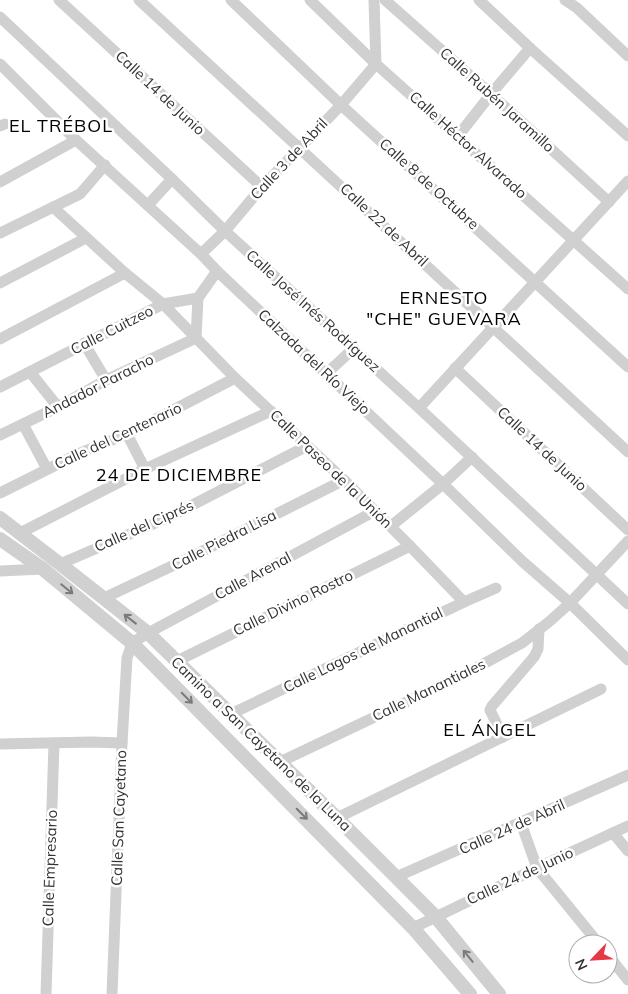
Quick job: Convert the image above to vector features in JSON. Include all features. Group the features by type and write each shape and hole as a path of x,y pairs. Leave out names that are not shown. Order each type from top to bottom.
{"street":[{"name":"Calle 14 de Junio","path":"59,0 262,187"},
{"name":"Calle 22 de Abril","path":"139,0 628,452"},
{"name":"Calle 8 de Octubre","path":"230,0 341,105 628,367"},
{"name":"Calle Héctor Alvarado","path":"310,0 376,64 628,289"},
{"path":"374,0 376,64"},
{"name":"Calle Rubén Jaramillo","path":"385,0 609,202"},
{"path":"479,0 628,136"},
{"path":"564,0 577,8 628,56"},
{"name":"Calle José Inés Rodríguez","path":"0,16 172,179 224,231 419,408 628,604"},
{"path":"458,136 530,48"},
{"name":"Calzada del Río Viejo","path":"0,64 76,140 201,254 628,660"},
{"name":"Calle 3 de Abril","path":"201,254 341,105 376,64"},
{"path":"0,182 76,140"},
{"path":"0,233 80,194 105,165"},
{"path":"148,205 172,179"},
{"path":"419,408 628,181"},
{"name":"Calle Paseo de la Unión","path":"53,207 125,273 164,304 235,378 344,480 464,602"},
{"path":"0,283 86,238"},
{"path":"196,338 198,298 217,271"},
{"path":"0,339 125,273"},
{"name":"Calle Cuitzeo","path":"0,387 164,304 198,298"},
{"name":"Andador Paracho","path":"0,435 58,407 106,380 196,338"},
{"path":"84,343 106,380"},
{"path":"326,374 354,348"},
{"name":"Calle 14 de Junio","path":"455,368 628,530"},
{"path":"30,372 58,407"},
{"name":"Calle del Centenario","path":"0,493 80,453 127,434 235,378"},
{"path":"20,533 145,469 271,411"},
{"path":"23,424 47,470"},
{"path":"127,434 145,469"},
{"name":"Calle del Ciprés","path":"60,564 167,518 307,446"},
{"path":"390,526 443,484 472,457"},
{"name":"Calle Piedra Lisa","path":"104,598 344,480"},
{"name":"Calle Arenal","path":"132,643 375,511"},
{"name":"Camino a San Cayetano de la Luna","path":"0,518 148,633 435,916 499,994"},
{"name":"Camino a San Cayetano de la Luna","path":"0,540 43,570 132,643 413,928 470,994"},
{"name":"Calle Manantiales","path":"280,762 461,676 522,643 570,603 628,541"},
{"name":"Calle Divino Rostro","path":"177,661 410,546"},
{"path":"0,571 43,570"},
{"name":"Calle Lagos de Manantial","path":"231,714 496,588"},
{"path":"503,737 490,710 534,657 538,649 539,629"},
{"name":"Calle San Cayetano","path":"112,994 122,743 127,658 132,643"},
{"path":"337,818 600,689"},
{"name":"Calle Empresario","path":"46,994 54,743"},
{"path":"0,744 122,743"},
{"name":"Calle 24 de Abril","path":"396,877 628,775"},
{"path":"520,823 537,868 591,934"},
{"name":"Calle 24 de Junio","path":"413,928 628,826"},
{"path":"614,833 628,851"},
{"path":"618,968 628,980"}],"district":[{"name":"EL TRÉBOL","path":"61,126"},
{"name":"ERNESTO \"CHE\" GUEVARA","path":"444,308"},
{"name":"24 DE DICIEMBRE","path":"179,475"},
{"name":"EL ÁNGEL","path":"490,730"}]}
